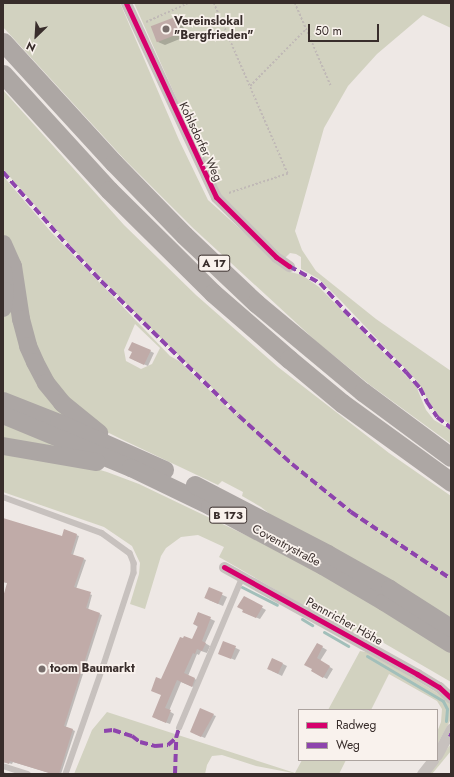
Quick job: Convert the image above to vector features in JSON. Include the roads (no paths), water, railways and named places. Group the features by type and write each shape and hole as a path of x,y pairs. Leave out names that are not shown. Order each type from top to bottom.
{"highway":[{"name":"A 17","path":"3,42 114,163 184,235 256,303 363,392 451,457"},
{"name":"A 17","path":"3,74 109,190 213,293 288,359 342,403 451,482"},
{"path":"3,244 12,266 17,285 20,319 28,346 46,383 72,412 129,461"},
{"path":"3,272 5,291 3,308"},
{"name":"B 173","path":"3,401 129,461 215,494 316,547 390,589 451,628"},
{"name":"Coventrystraße","path":"3,415 129,461 323,566 451,644"},
{"path":"3,446 129,461"}],"street":[{"name":"Kohlsdorfer Weg","path":"126,3 216,198 276,258 289,266"},
{"name":"Pennricher Höhe","path":"224,568 417,674 439,687 451,698"},
{"path":"438,753 451,729"},
{"path":"422,774 432,761"}],"lane":[{"path":"3,498 102,533 130,553 134,563 134,573 107,658 66,774"},
{"path":"179,728 242,578"},
{"path":"3,766 28,774"}],"waterway":[{"path":"242,587 277,605"},
{"path":"302,619 312,625"},
{"path":"324,632 348,646"},
{"path":"367,656 443,701 447,709 446,721"}],"place":[{"name":"Vereinslokal \"Bergfrieden\"","path":"166,29"},
{"name":"toom Baumarkt","path":"42,669"}]}
